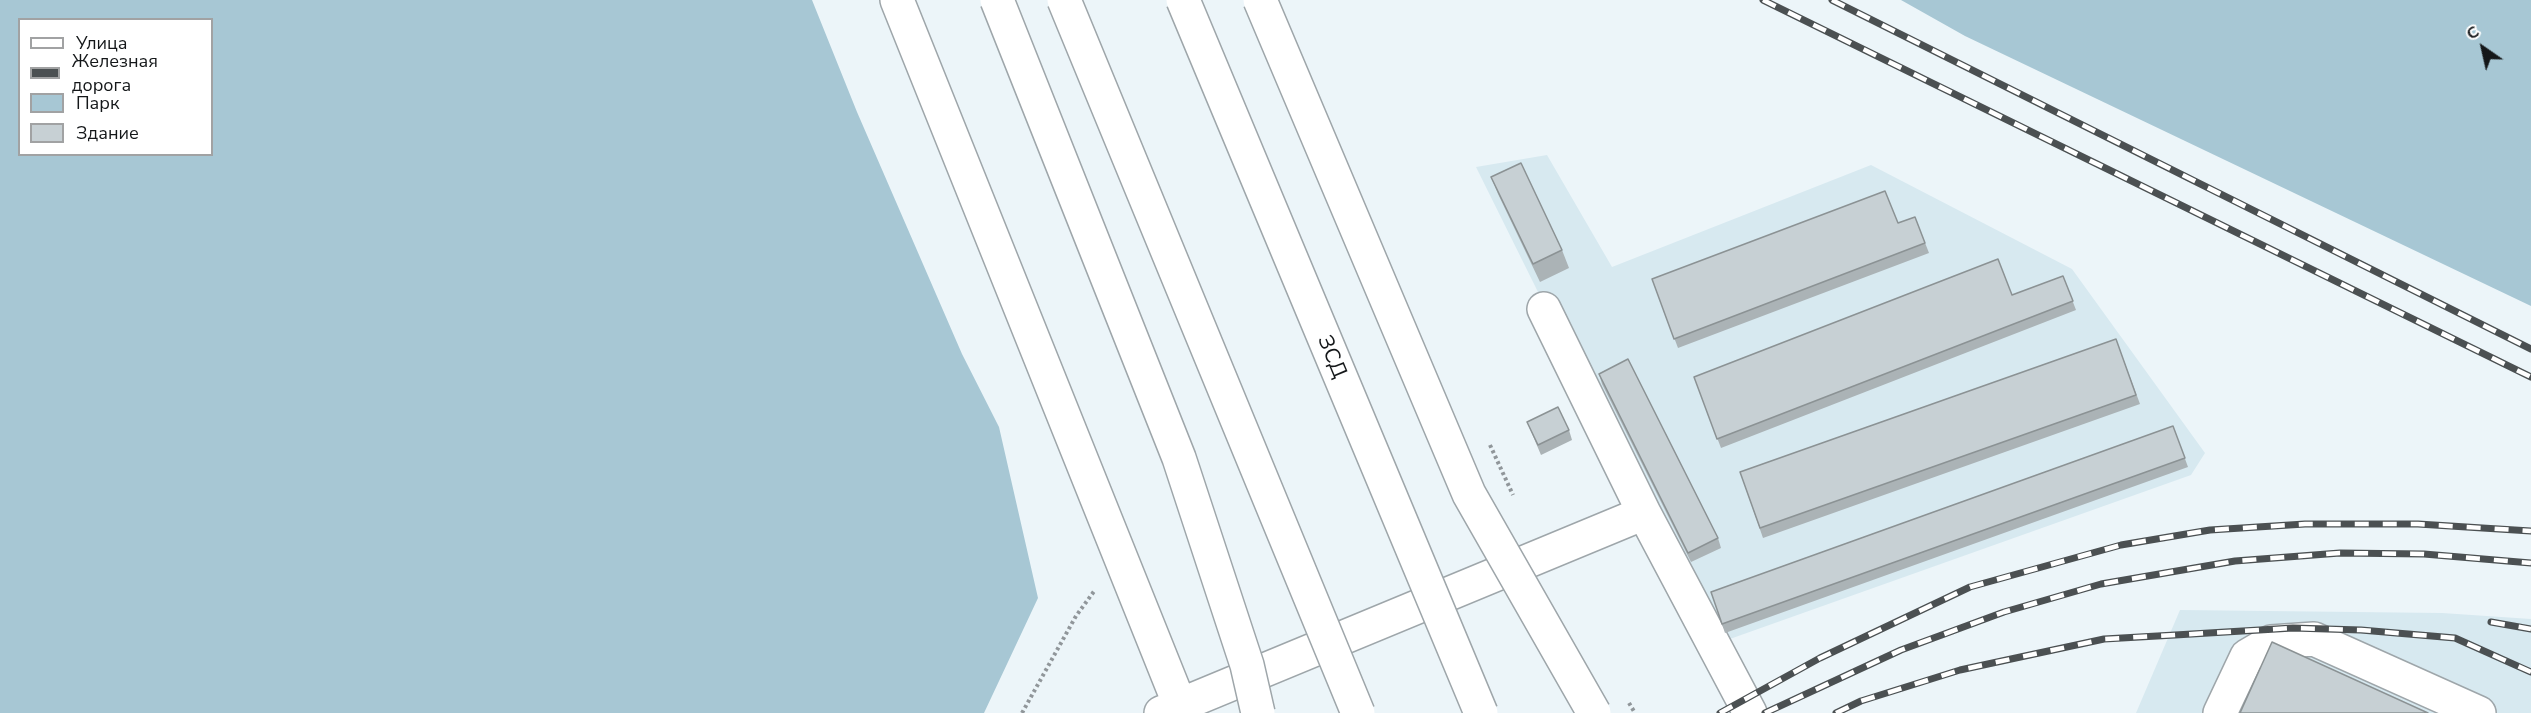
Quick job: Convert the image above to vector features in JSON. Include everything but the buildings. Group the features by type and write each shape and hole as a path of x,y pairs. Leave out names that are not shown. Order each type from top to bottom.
{"main road":[{"path":"897,0 1120,555 1174,710 1644,513"},
{"path":"997,0 1179,458 1233,622 1258,713"},
{"path":"1064,0 1358,713"},
{"name":"ЗСД","path":"1183,0 1481,713"},
{"path":"1260,0 1469,494 1594,713"},
{"path":"1544,309 1644,513 1750,713"},
{"path":"2220,713 2247,656 2271,642 2314,639 2479,713"}],"path":[{"path":"1486,438 1516,502"},
{"path":"1022,713 1076,616 1120,555"},
{"path":"1625,697 1635,713"}],"shaded area":[{"path":"1547,155 1612,267 1871,165 2072,269 2205,453 2191,475 1713,645 1476,167"},
{"path":"2180,610 2442,613 2531,619 2531,713 2136,713"}],"green space":[{"path":"0,0 812,0 857,112 962,354 999,427 1038,598 984,713 0,713"},
{"path":"1901,0 2531,0 2531,306 1965,36"}],"railway":[{"path":"1763,0 2531,377"},
{"path":"1832,0 2531,349"},
{"path":"1720,713 1820,658 1970,587 2121,545 2210,530 2305,524 2418,524 2531,531"},
{"path":"1765,713 1901,650 2004,612 2101,584 2235,561 2340,553 2424,554 2531,563"},
{"path":"2491,622 2531,629"},
{"path":"1836,713 1861,701 1960,670 2104,639 2293,628 2361,630 2455,638 2531,672"}]}
